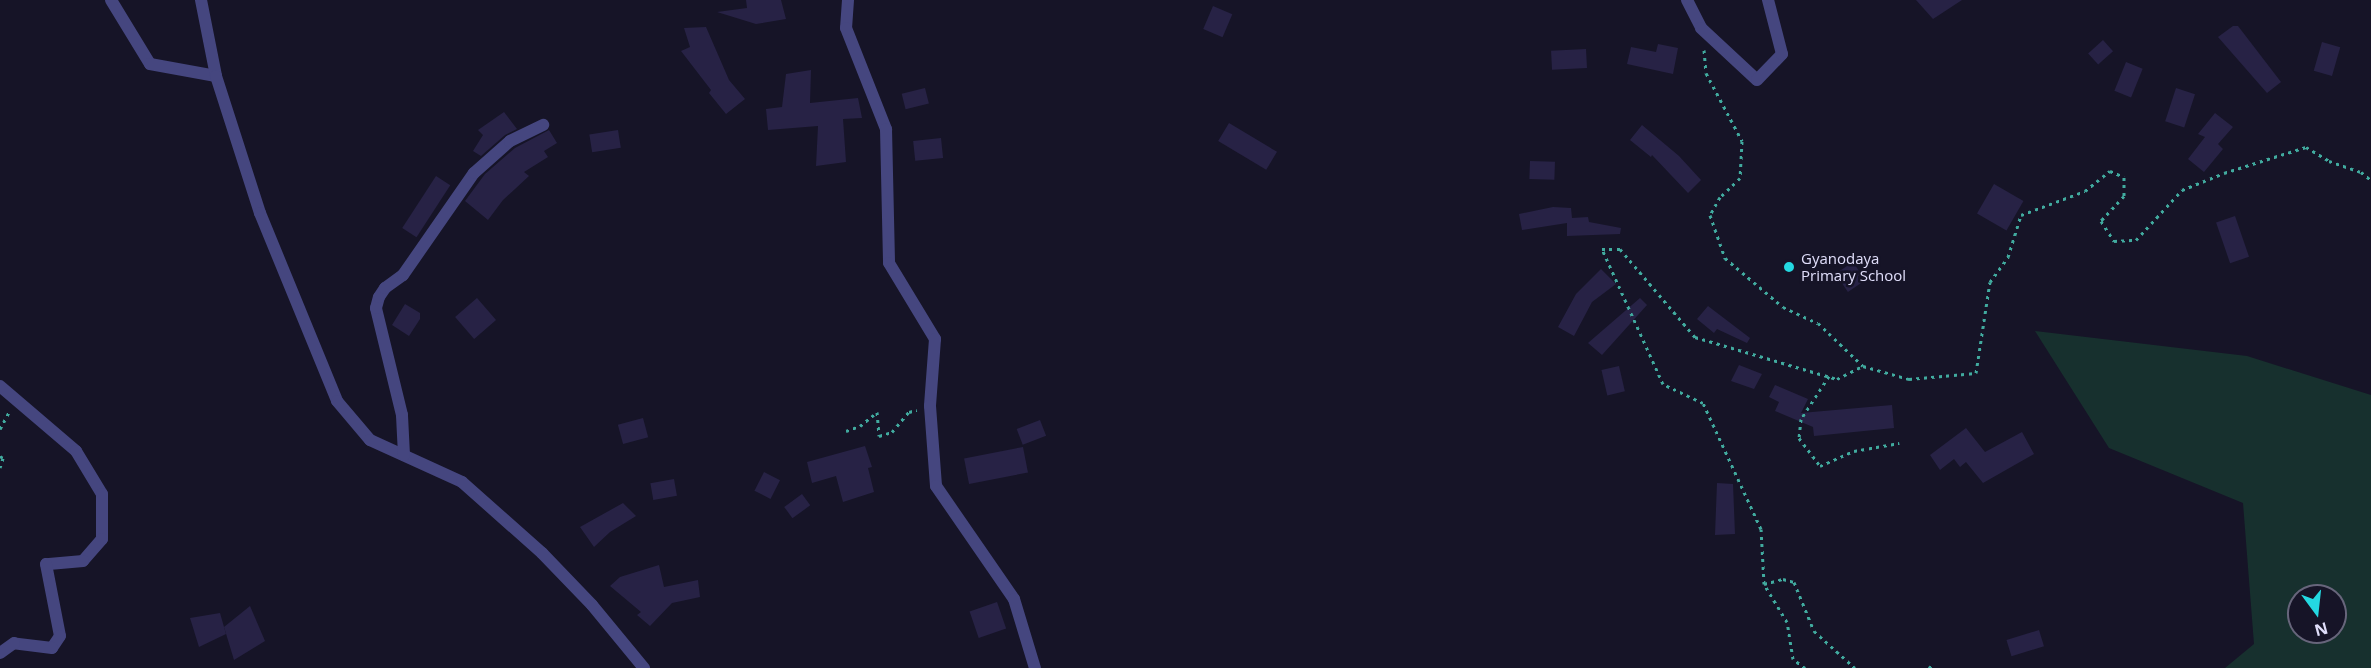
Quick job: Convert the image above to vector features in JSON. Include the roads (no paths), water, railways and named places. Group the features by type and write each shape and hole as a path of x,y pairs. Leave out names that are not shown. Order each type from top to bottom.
{"street":[{"path":"111,0 150,64 216,76"},
{"path":"201,0 216,76 260,213 337,401 369,440 462,482 543,553 592,605 644,668"},
{"path":"849,0 846,28 886,129 889,263 935,339 930,406 936,486 1014,599 1035,668"},
{"path":"1687,0 1701,28 1757,80 1782,54 1768,0"},
{"path":"404,455 402,416 376,308 379,297 385,288 403,275 474,173 510,141 543,125"},
{"path":"0,386 76,451 102,494 102,538 83,561 46,564 60,636 52,648 14,643 0,653"}],"place":[{"name":"Gyanodaya Primary School","path":"1789,267"}]}
